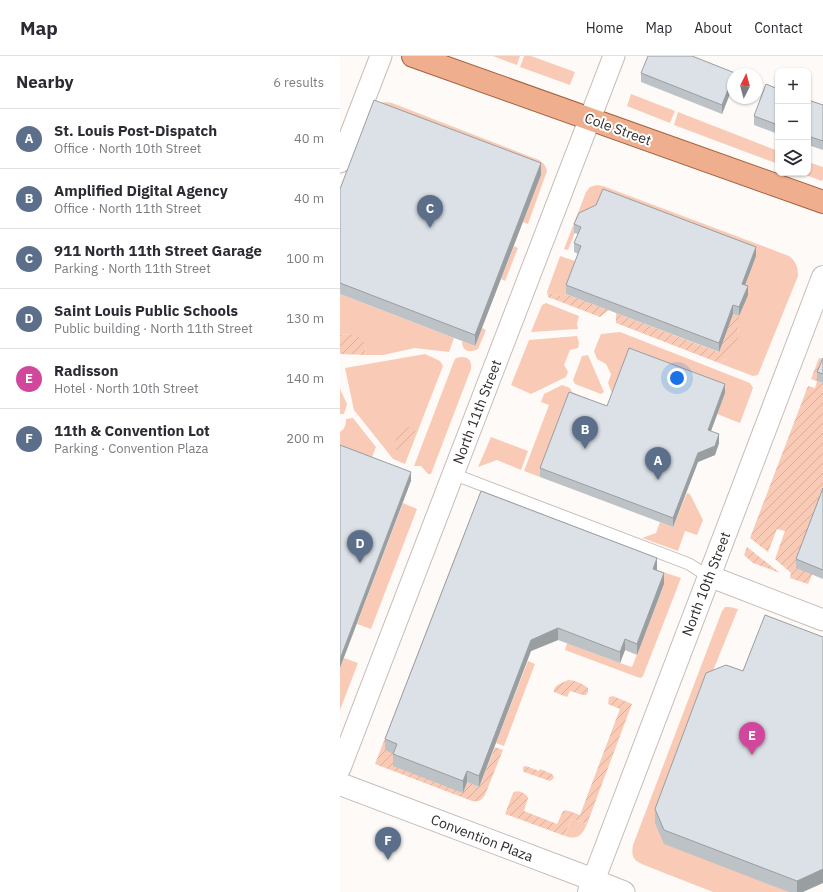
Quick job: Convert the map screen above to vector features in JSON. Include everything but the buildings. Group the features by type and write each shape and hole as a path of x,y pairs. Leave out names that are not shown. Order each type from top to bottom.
{"main road":[{"name":"Cole Street","path":"413,56 823,202"}],"street":[{"path":"340,162 381,56"},
{"name":"North 11th Street","path":"340,768 614,56"},
{"name":"North 10th Street","path":"592,886 823,277"},
{"path":"709,576 823,620"},
{"name":"Convention Plaza","path":"340,784 592,886 624,892"}],"lane":[{"path":"453,474 689,564 709,576"}],"shaded area":[{"path":"493,56 520,56 517,65"},
{"path":"524,56 531,56 575,72 570,85 520,67"},
{"path":"631,94 675,111 670,123 627,106"},
{"path":"381,103 392,103 542,162 547,171 528,224 523,222 541,175"},
{"path":"678,112 775,150 775,163 674,125"},
{"path":"811,163 823,167 822,181 808,176 811,176"},
{"path":"597,185 789,256 795,262 798,276 758,375 753,376 719,363 726,359 739,331 739,316 747,295 596,214 579,222 568,250 564,249 586,192 590,187"},
{"path":"514,246 518,248 505,281 501,279"},
{"path":"560,256 578,262 564,296 547,292"},
{"path":"547,292 559,296 564,296 566,294 609,310 600,317 548,297"},
{"path":"340,294 454,338 449,352 415,348 383,355 366,355 365,345 350,334 340,335"},
{"path":"546,303 579,316 577,324 578,329 531,332 542,305"},
{"path":"616,313 718,352 733,314 739,316 738,337 731,354 719,363 616,323"},
{"path":"482,328 486,330 478,349 467,351 462,345 462,341 475,346"},
{"path":"620,332 750,383 753,388 740,423 717,414 725,393 614,398 608,383 611,374 606,364 597,359 594,351 601,334"},
{"path":"350,334 363,340 366,355 340,354 340,335"},
{"path":"577,336 579,343 578,348 570,350 564,365 568,372 566,377 531,394 511,385 529,340"},
{"path":"425,354 440,361 443,366 405,464 393,459 354,410 345,368"},
{"path":"588,355 604,392 601,394 575,384 573,380 582,356"},
{"path":"461,357 469,360 471,369 431,474 428,474 421,466 414,466 454,361 456,358"},
{"path":"819,358 823,359 818,381 823,383 823,497 812,575 808,584 790,578 791,573 775,559 785,531 777,529 768,552 750,538 808,386 815,388 817,381 811,379"},
{"path":"562,385 570,388 572,392 588,399 594,410 569,401 540,477 524,471 549,405 541,402 544,394"},
{"path":"340,389 347,404 344,414 340,414"},
{"path":"353,418 376,447 369,465 340,454 340,432 345,426 346,419"},
{"path":"409,427 414,428 416,432 412,440 404,450 397,451 393,448 393,444 403,429"},
{"path":"491,437 528,451 521,470 497,460 478,467"},
{"path":"687,493 690,494 703,520 697,535 685,531 678,551 642,538 656,533 660,522 673,527"},
{"path":"403,503 417,509 371,629 357,624"},
{"path":"747,547 780,573 753,563 744,555"},
{"path":"458,549 462,550 397,755 463,792 467,782 479,787 495,747 503,750 485,795 479,801 472,801 375,764"},
{"path":"657,570 681,578 641,678 565,650 567,643 632,667 664,585 653,580"},
{"path":"725,607 738,609 706,688 789,892 713,892 644,865 635,860 632,852 633,845 722,611"},
{"path":"344,658 358,663 340,710 340,668"},
{"path":"528,661 535,664 504,746 496,743"},
{"path":"568,680 579,682 588,688 586,695 570,691 567,697 554,692 557,686"},
{"path":"613,696 632,704 587,824 571,819 565,836 505,814 513,793 517,791 523,793 528,798 524,811 557,824 563,811 569,811 580,815 620,709 608,704 609,697"},
{"path":"526,766 539,771 540,769 552,774 554,777 550,781 524,772 523,767"},
{"path":"571,819 587,824 579,836 573,838 565,836"}],"place":[{"name":"911 North 11th Street Garage","path":"430,228"},
{"name":"Amplified Digital Agency","path":"585,449"},
{"name":"St. Louis Post-Dispatch","path":"658,480"},
{"name":"Saint Louis Public Schools","path":"360,563"},
{"name":"Radisson","path":"752,755"},
{"name":"11th & Convention Lot","path":"388,860"}]}
